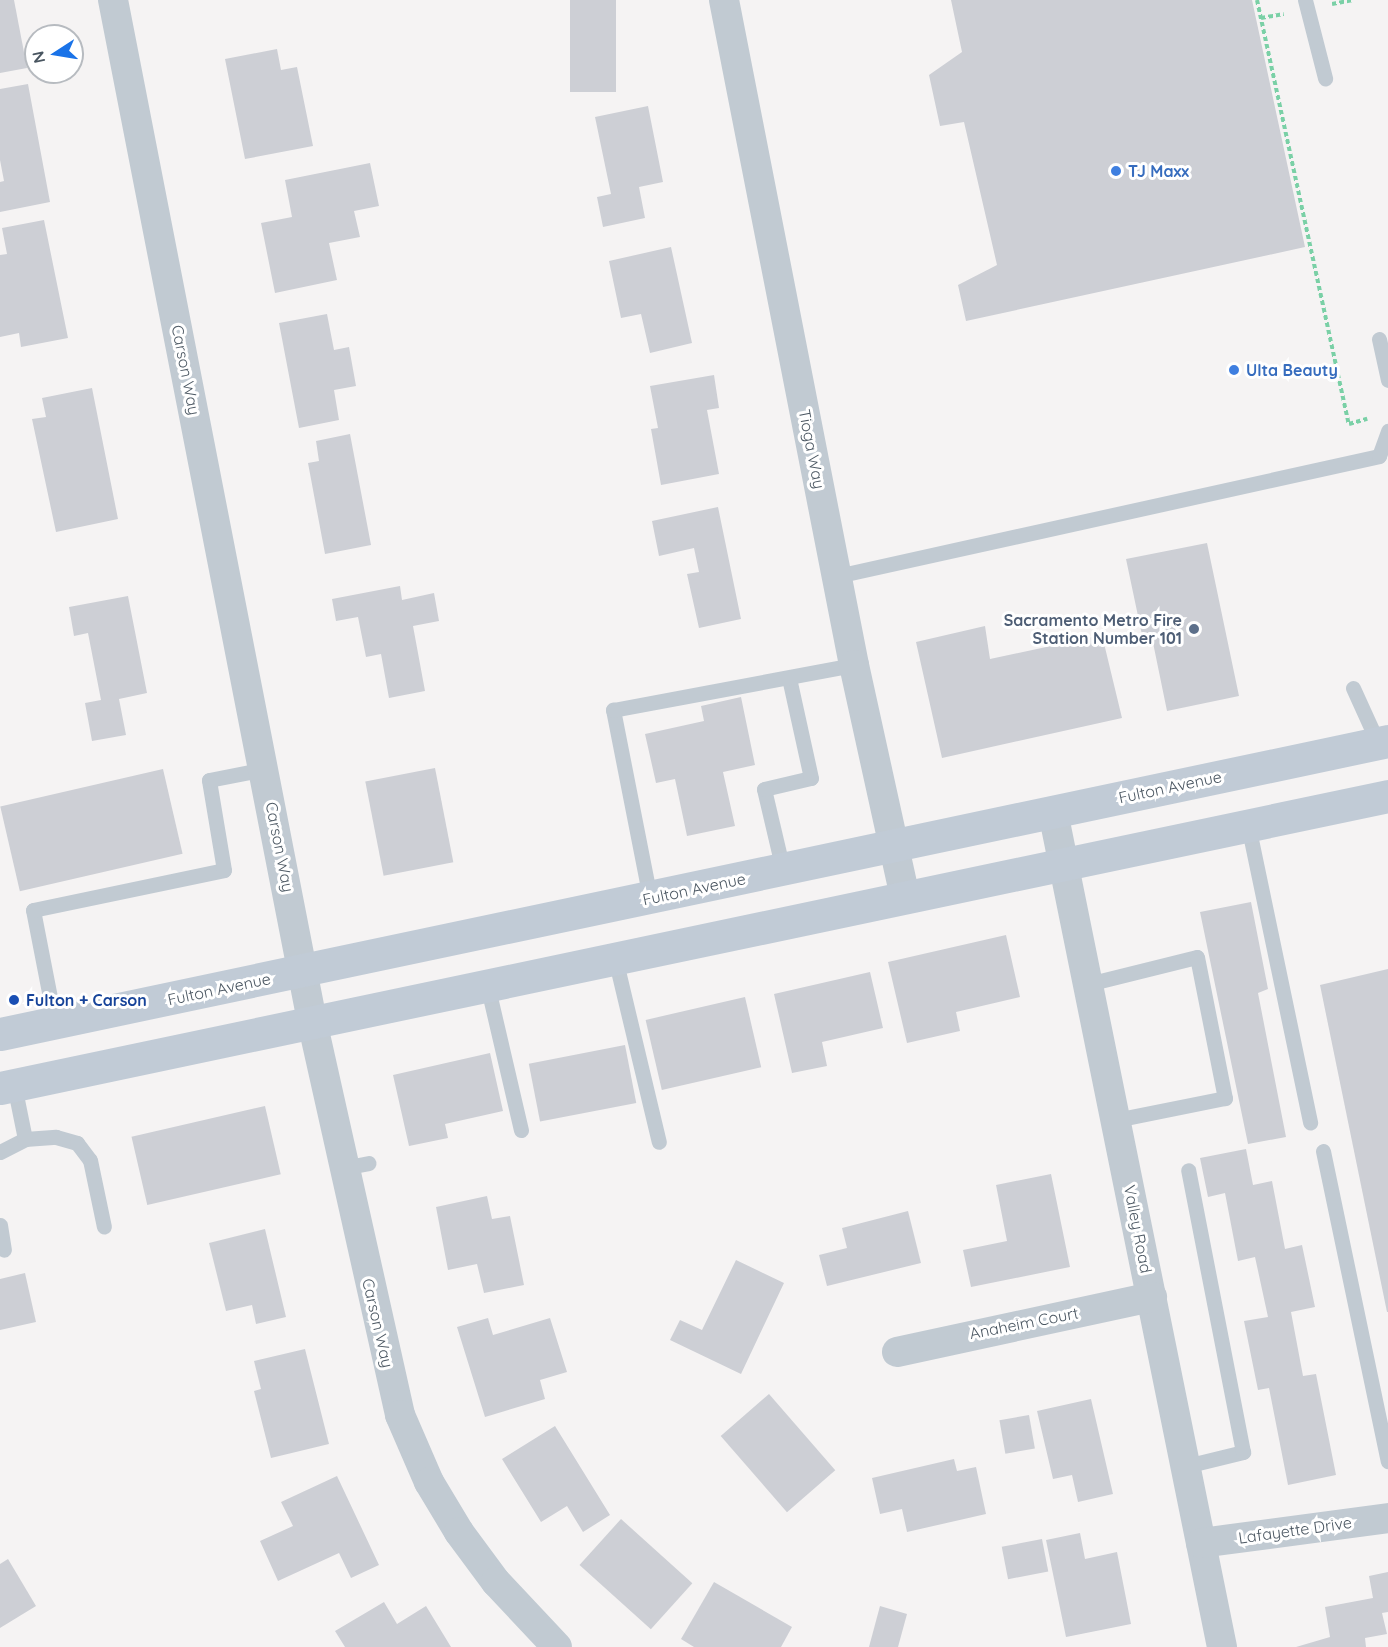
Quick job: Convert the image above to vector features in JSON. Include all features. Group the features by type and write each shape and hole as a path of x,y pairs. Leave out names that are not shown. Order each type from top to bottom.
{"main road":[{"name":"Fulton Avenue","path":"0,1034 1383,742"},
{"path":"7,1086 1388,796"}],"street":[{"name":"Carson Way","path":"113,0 265,769 312,1021 356,1166 400,1415 429,1482 459,1533 496,1582 557,1647"},
{"name":"Tioga Way","path":"724,0 854,665 905,897"},
{"name":"Valley Road","path":"1053,812 1222,1647"},
{"name":"Anaheim Court","path":"897,1352 1152,1297"},
{"name":"Lafayette Drive","path":"1201,1543 1388,1518"}],"lane":[{"path":"1305,0 1325,78"},
{"path":"1379,339 1388,380"},
{"path":"837,576 1378,456 1388,431"},
{"path":"650,898 613,710 854,665"},
{"path":"783,870 764,789 811,778 789,678"},
{"path":"1353,688 1383,742"},
{"path":"55,1023 33,909 224,870 209,780 265,769"},
{"path":"1248,825 1310,1123"},
{"path":"1088,984 1197,957 1225,1098 1116,1120"},
{"path":"615,958 659,1142"},
{"path":"487,984 521,1130"},
{"path":"7,1086 25,1139"},
{"path":"0,1152 25,1139 56,1137 76,1143 90,1160 104,1227"},
{"path":"1323,1151 1388,1461"},
{"path":"1186,1466 1243,1452 1188,1170"},
{"path":"0,1225 4,1250"}],"path":[{"path":"1257,0 1349,424 1378,416"}],"building":[{"path":"0,0 14,0 24,52 24,69 0,73"},
{"path":"570,0 616,0 616,92 570,92"},
{"path":"951,0 1252,0 1305,247 966,321 958,285 997,265 964,122 940,126 929,75 962,52"},
{"path":"277,49 281,70 297,67 313,146 245,159 225,59"},
{"path":"28,84 50,202 0,212 0,182 4,181 0,160 0,89"},
{"path":"648,106 663,182 639,187 645,218 603,227 597,197 611,194 595,117"},
{"path":"370,163 379,206 354,211 360,237 329,243 337,280 275,293 261,223 292,217 285,180"},
{"path":"44,220 68,338 21,347 19,333 0,337 0,255 7,254 2,228"},
{"path":"671,247 692,343 650,353 641,314 621,318 609,261"},
{"path":"327,314 334,350 349,347 356,386 334,390 339,420 299,428 279,323"},
{"path":"714,375 719,408 707,410 719,474 661,485 651,429 658,428 650,386"},
{"path":"92,388 118,519 56,532 32,419 46,417 42,398"},
{"path":"350,434 371,545 325,554 308,463 319,461 316,441"},
{"path":"718,507 741,619 699,628 687,574 699,572 694,548 659,556 652,521"},
{"path":"1207,543 1239,696 1167,711 1151,633 1142,635 1126,559"},
{"path":"400,586 402,600 434,593 439,621 413,626 425,691 389,698 381,654 366,657 358,617 336,621 332,599"},
{"path":"128,596 147,693 119,699 126,735 92,741 85,703 101,700 88,633 74,636 69,607"},
{"path":"985,626 990,659 1102,635 1122,718 942,758 916,642"},
{"path":"741,697 755,765 723,772 735,826 687,836 675,779 656,783 645,734 704,721 701,706"},
{"path":"435,768 453,862 384,876 365,782"},
{"path":"163,769 183,854 20,891 0,807"},
{"path":"1251,902 1268,989 1258,993 1286,1137 1248,1144 1200,912"},
{"path":"1006,935 1020,997 956,1012 960,1031 907,1043 888,962"},
{"path":"1388,969 1388,1312 1387,1312 1320,985"},
{"path":"870,972 883,1028 822,1042 827,1066 792,1073 774,994"},
{"path":"745,997 761,1067 662,1090 646,1020"},
{"path":"625,1045 636,1103 540,1122 529,1064"},
{"path":"490,1053 503,1111 445,1124 448,1138 409,1146 393,1075"},
{"path":"265,1106 281,1174 147,1205 132,1137"},
{"path":"1246,1149 1253,1185 1272,1181 1285,1249 1302,1245 1315,1307 1291,1312 1303,1376 1316,1374 1336,1475 1288,1485 1269,1388 1258,1390 1244,1321 1268,1317 1255,1257 1238,1261 1225,1193 1208,1197 1200,1158"},
{"path":"1051,1174 1070,1267 971,1287 963,1250 1007,1241 996,1185"},
{"path":"487,1196 492,1219 510,1216 524,1285 484,1293 477,1264 448,1270 436,1207"},
{"path":"908,1211 921,1263 827,1286 819,1255 847,1248 842,1228"},
{"path":"265,1229 286,1317 256,1324 252,1305 226,1311 209,1243"},
{"path":"736,1260 784,1283 741,1374 670,1340 680,1320 702,1330"},
{"path":"25,1273 36,1322 0,1330 0,1279"},
{"path":"488,1318 493,1335 550,1318 567,1372 540,1380 545,1399 485,1417 457,1327"},
{"path":"305,1349 329,1444 271,1458 254,1391 261,1389 254,1361"},
{"path":"769,1394 835,1470 787,1512 721,1436"},
{"path":"1091,1399 1113,1494 1078,1502 1072,1475 1053,1479 1037,1411"},
{"path":"1029,1415 1035,1448 1005,1454 999,1420"},
{"path":"555,1426 610,1515 583,1532 567,1506 541,1522 502,1459"},
{"path":"954,1459 957,1471 976,1467 986,1514 907,1532 902,1509 880,1514 872,1478"},
{"path":"337,1476 379,1565 351,1578 339,1553 278,1581 260,1541 293,1526 281,1502"},
{"path":"621,1519 692,1583 651,1629 580,1565"},
{"path":"1080,1533 1085,1559 1117,1552 1131,1624 1066,1637 1046,1540"},
{"path":"1042,1539 1048,1571 1008,1579 1002,1547"},
{"path":"8,1559 36,1606 0,1628 0,1564"},
{"path":"1388,1572 1388,1612 1382,1613 1387,1634 1365,1638 1366,1647 1296,1647 1330,1637 1325,1607 1373,1598 1369,1576"},
{"path":"714,1582 792,1627 781,1647 694,1647 681,1639"},
{"path":"384,1602 397,1624 426,1606 451,1647 345,1647 335,1631"},
{"path":"880,1606 907,1614 898,1647 869,1647"}],"place":[{"name":"TJ Maxx","path":"1116,171"},
{"name":"Ulta Beauty","path":"1234,370"},
{"name":"Sacramento Metro Fire Station Number 101","path":"1194,629"},
{"name":"Fulton + Carson","path":"14,1000"}]}
